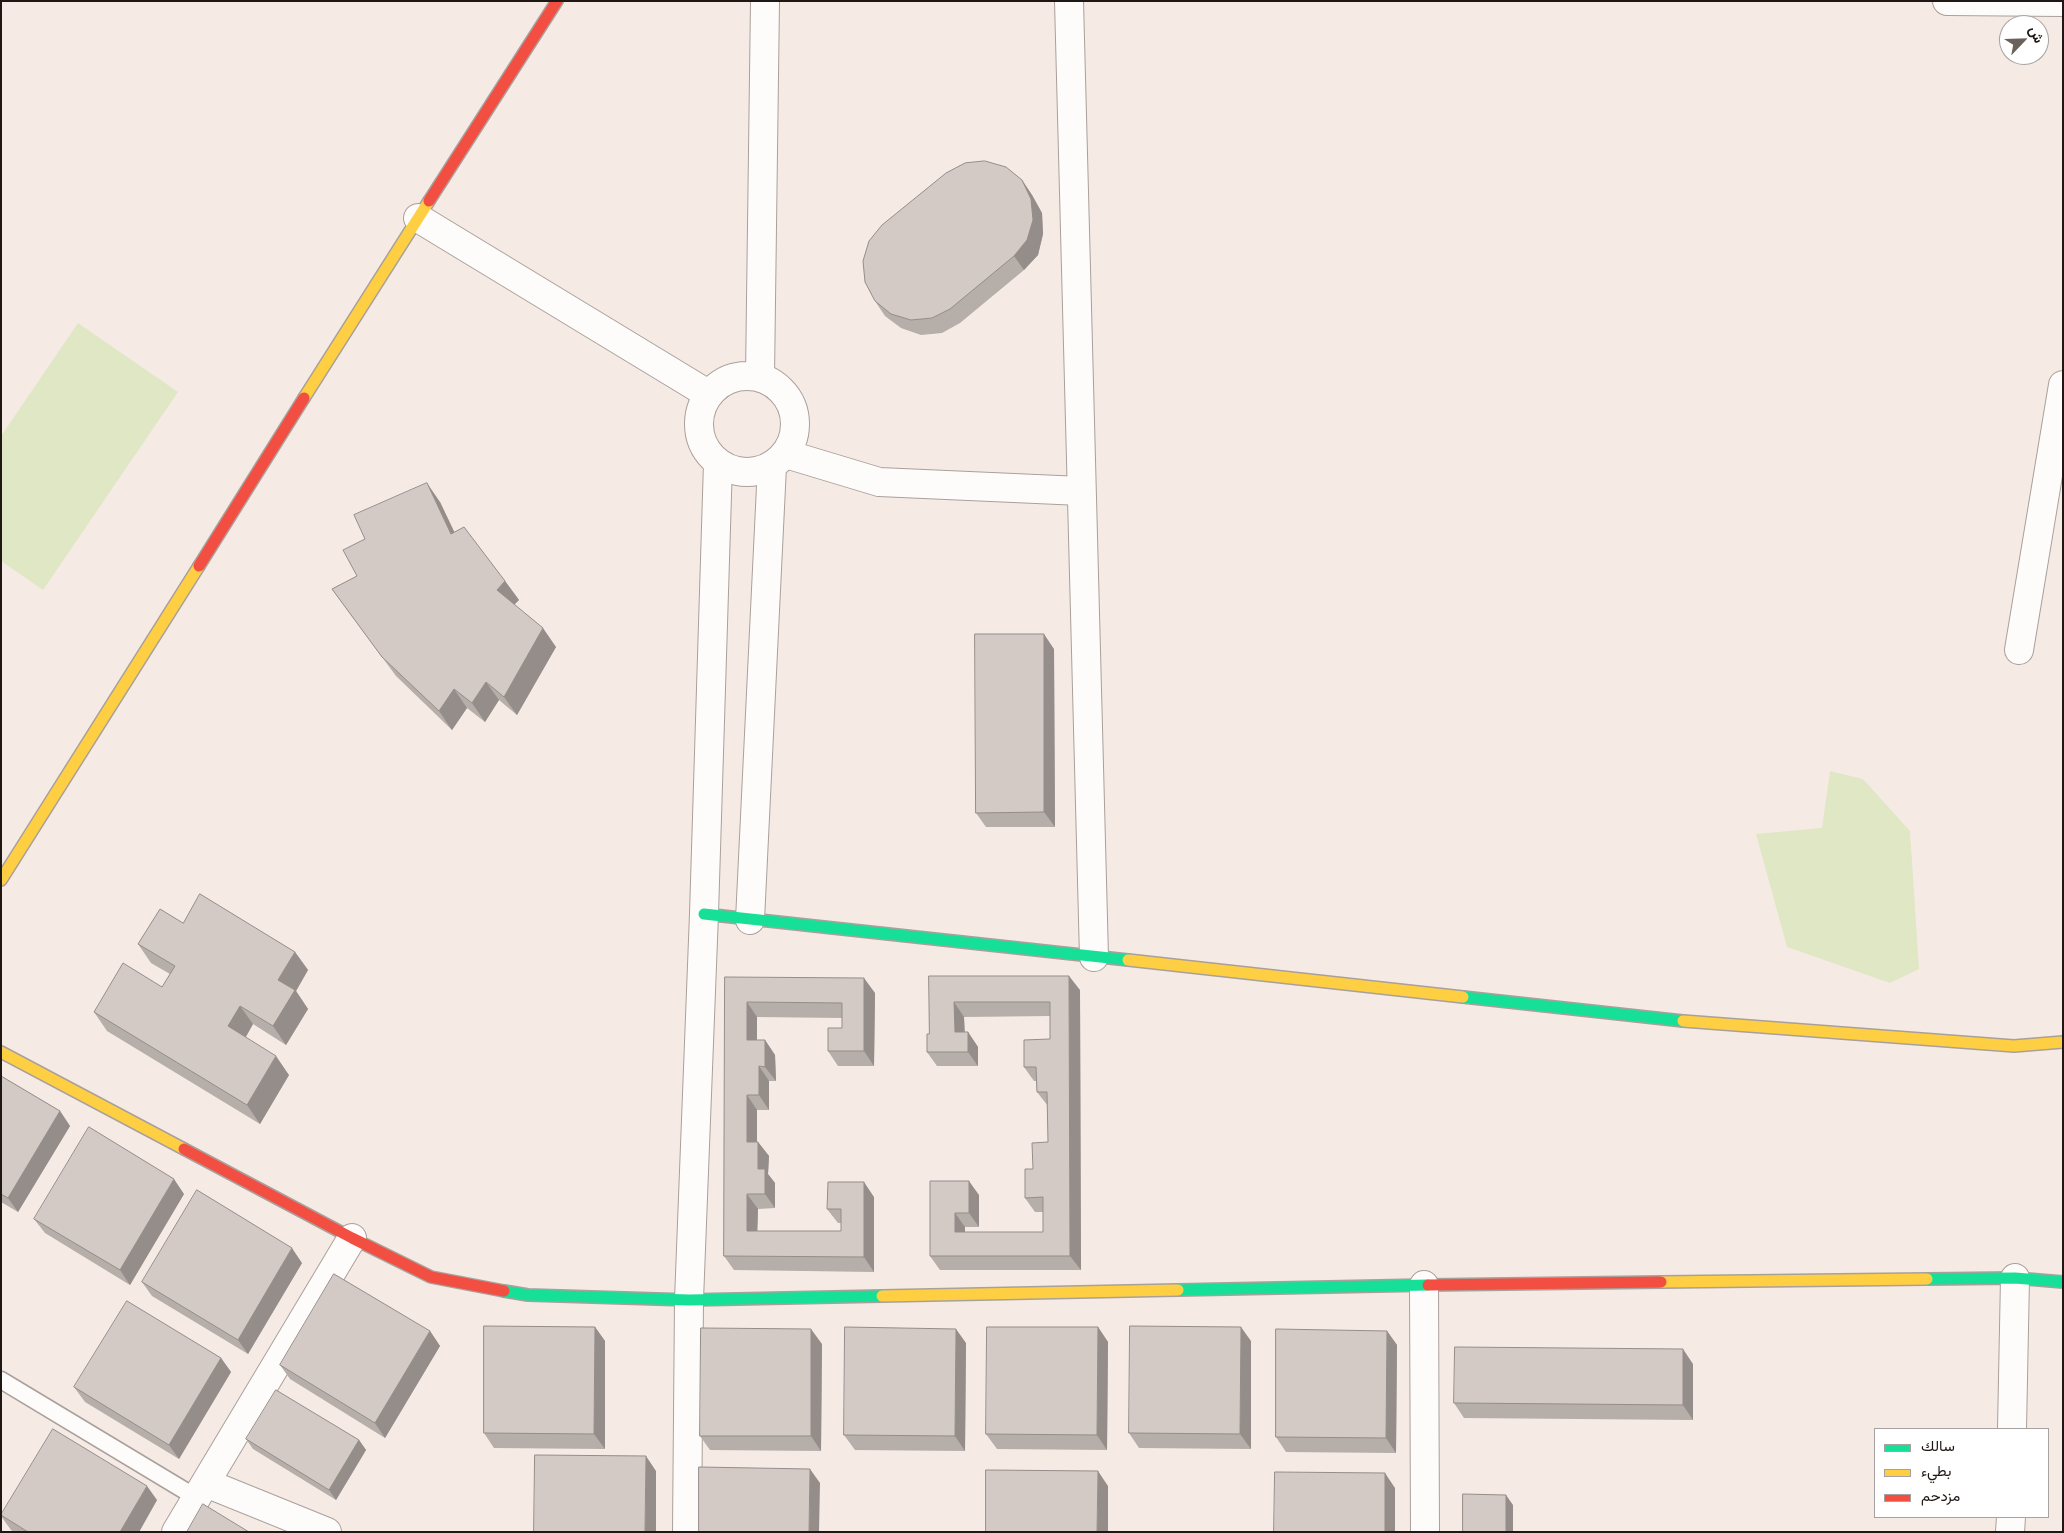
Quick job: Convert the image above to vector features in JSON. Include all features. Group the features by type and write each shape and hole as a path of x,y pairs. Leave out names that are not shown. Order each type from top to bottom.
{"street":[{"path":"3,875 557,1"},
{"path":"760,376 765,1"},
{"path":"1069,1 1094,957"},
{"path":"1947,1 2063,2"},
{"path":"418,218 708,394"},
{"path":"750,920 779,460 794,436 796,417 789,399 776,385 760,376 740,375 722,381 708,394 700,411 698,430 705,448 718,463 735,471 754,472 779,460 879,482 1081,491"},
{"path":"2019,650 2063,385"},
{"path":"687,1532 689,1300 704,914 718,463"},
{"path":"704,914 1706,1023 2014,1046 2063,1042"},
{"path":"1,1052 352,1238 431,1277 528,1294 689,1300 1424,1284 2015,1278 2063,1282"},
{"path":"176,1532 352,1238"},
{"path":"2012,1428 2015,1278"},
{"path":"1424,1284 1426,1532"},
{"path":"201,1490 327,1532"},
{"path":"2010,1532 2011,1518"}],"lane":[{"path":"1,1380 201,1490"}],"green space":[{"path":"78,323 178,392 43,590 1,561 1,436"},
{"path":"1830,771 1863,779 1910,831 1919,969 1890,983 1787,947 1756,834 1822,828"}],"building":[{"path":"985,161 1006,167 1022,180 1031,199 1033,220 1027,240 1014,256 950,309 932,318 911,320 891,314 875,301 865,282 863,261 869,241 882,225 946,173 965,163"},
{"path":"427,483 451,534 464,527 505,581 497,590 543,628 504,697 486,682 472,703 454,689 439,711 382,657 332,589 357,576 343,550 365,539 354,515"},
{"path":"975,634 1044,634 1044,812 976,813"},
{"path":"200,894 295,952 278,980 295,990 273,1026 240,1006 228,1026 276,1056 247,1105 94,1012 123,963 162,987 175,966 138,944 160,909 183,923"},
{"path":"929,976 1069,976 1070,1256 930,1256 930,1181 969,1181 969,1213 955,1213 955,1232 1043,1232 1043,1197 1025,1198 1025,1169 1033,1169 1032,1143 1048,1142 1047,1092 1037,1092 1036,1067 1024,1067 1024,1040 1050,1039 1050,1002 954,1002 955,1032 968,1032 968,1052 927,1052 927,1034 929,1034"},
{"path":"725,977 864,978 864,1051 828,1051 828,1028 842,1028 842,1003 747,1002 747,1040 765,1040 765,1067 759,1066 759,1095 747,1095 747,1142 758,1142 758,1169 765,1169 765,1194 747,1194 747,1231 841,1231 841,1209 827,1209 828,1182 864,1182 864,1257 724,1256"},
{"path":"1,1076 60,1111 8,1198 1,1194"},
{"path":"89,1127 174,1179 120,1270 34,1219"},
{"path":"197,1190 292,1248 238,1340 142,1282"},
{"path":"334,1274 430,1331 375,1423 280,1365"},
{"path":"127,1301 221,1358 169,1445 74,1387"},
{"path":"484,1326 595,1327 594,1434 484,1433"},
{"path":"1130,1326 1241,1327 1240,1434 1129,1433"},
{"path":"845,1327 956,1329 955,1436 844,1435"},
{"path":"987,1327 1098,1327 1097,1435 986,1434"},
{"path":"701,1328 811,1329 811,1436 700,1436"},
{"path":"1276,1329 1387,1331 1386,1438 1276,1437"},
{"path":"1455,1347 1683,1349 1683,1405 1454,1403"},
{"path":"276,1390 359,1440 329,1490 246,1439"},
{"path":"53,1429 147,1486 120,1532 28,1532 1,1515"},
{"path":"535,1455 646,1456 645,1532 534,1532"},
{"path":"699,1467 810,1469 809,1532 699,1532"},
{"path":"986,1470 1098,1471 1097,1532 986,1532"},
{"path":"1275,1472 1385,1473 1385,1532 1274,1532"},
{"path":"1463,1494 1506,1495 1506,1532 1463,1532"},
{"path":"203,1504 249,1532 187,1532"}],"traffic: fast":[{"path":"704,914 1128,960"},
{"path":"1463,997 1683,1021"},
{"path":"1927,1279 2015,1278 2063,1282"},
{"path":"1178,1290 1428,1285"},
{"path":"504,1291 528,1295 689,1300 882,1296"}],"traffic: slow":[{"path":"304,398 429,201"},
{"path":"1,880 199,566"},
{"path":"1128,960 1463,997"},
{"path":"1683,1021 2014,1046 2063,1042"},
{"path":"1,1052 184,1149"},
{"path":"1661,1282 1927,1279"},
{"path":"882,1296 1178,1290"}],"traffic: jam":[{"path":"429,201 557,1"},
{"path":"199,566 304,398"},
{"path":"184,1149 352,1238 431,1277 504,1291"},
{"path":"1428,1285 1661,1282"}]}
